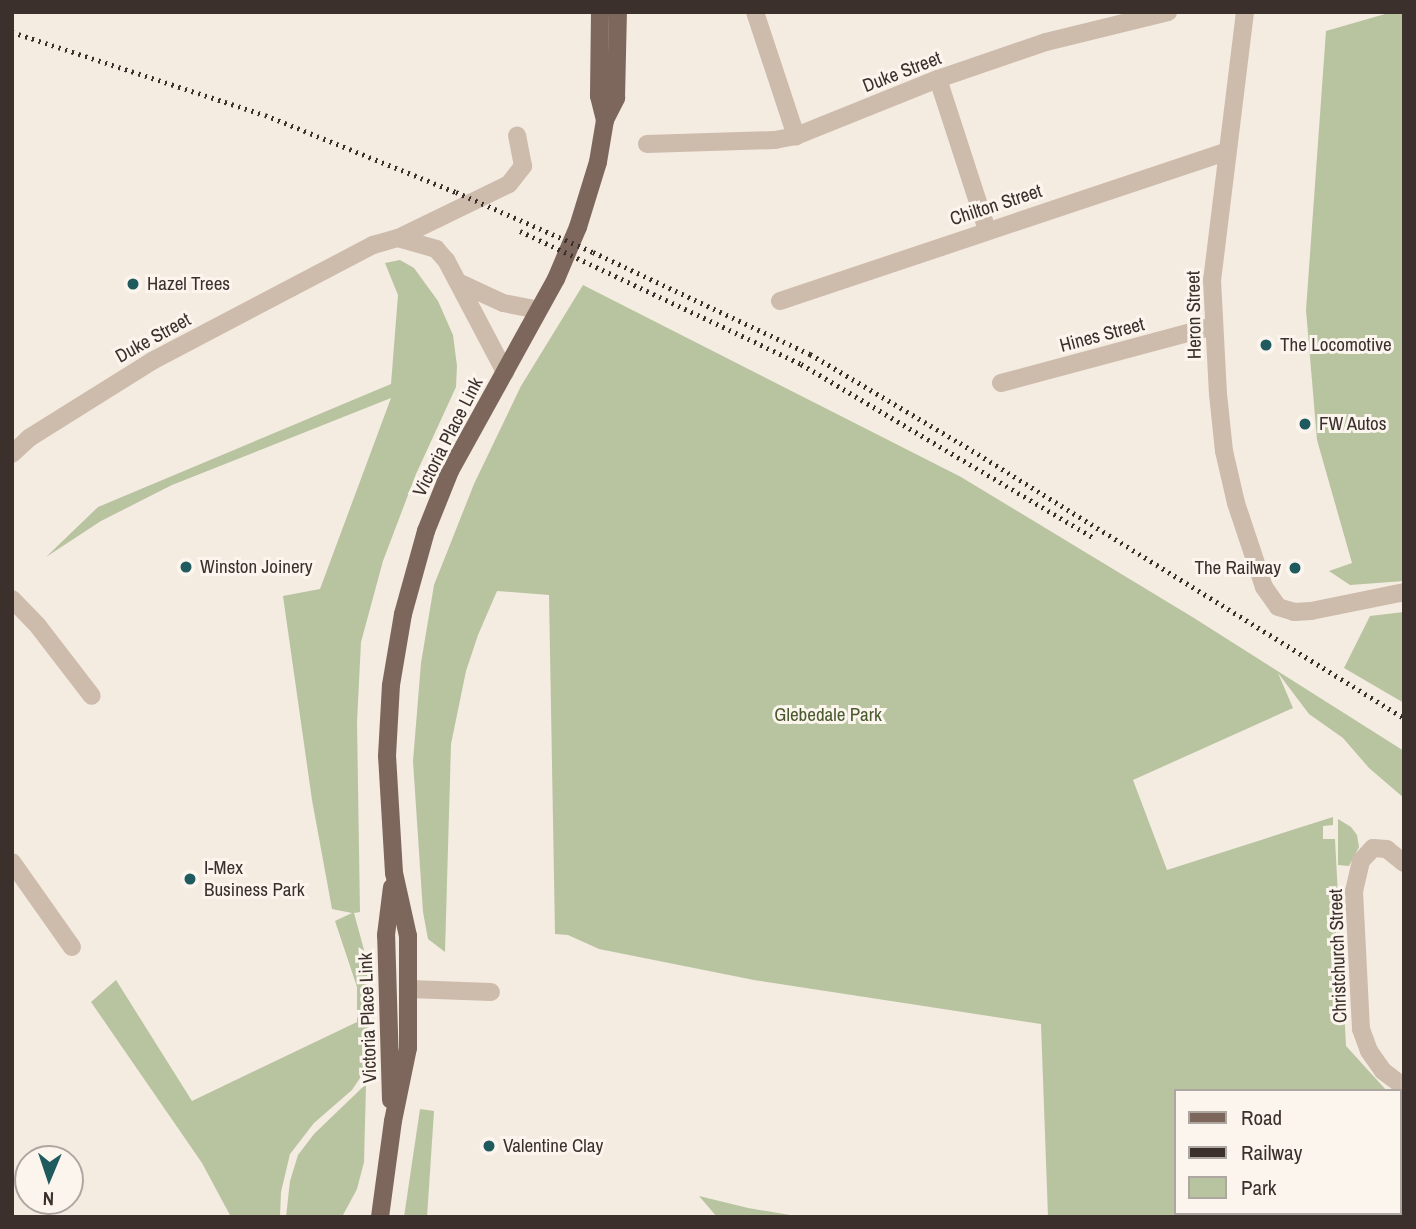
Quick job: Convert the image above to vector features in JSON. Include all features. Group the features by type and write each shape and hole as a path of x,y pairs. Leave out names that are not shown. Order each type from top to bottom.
{"main road":[{"name":"Victoria Place Link","path":"380,1217 393,1121 408,1048 408,936 394,873 387,756 391,685 403,614 426,531 442,491 556,279 579,227 598,162 604,120 599,96 600,12"},
{"name":"Victoria Place Link","path":"604,120 616,98 618,12"},
{"name":"Victoria Place Link","path":"393,1121 386,935 394,873"}],"street":[{"path":"755,12 796,136"},
{"name":"Duke Street","path":"648,144 775,140 796,136 938,79 1046,42 1168,12"},
{"name":"Heron Street","path":"1245,12 1212,280 1224,451 1236,503 1264,587 1278,607 1294,612 1311,611 1404,592"},
{"path":"938,79 987,230"},
{"name":"Duke Street","path":"12,454 29,438 152,360 373,245 398,238 509,184 523,166 517,136"},
{"name":"Chilton Street","path":"780,301 1226,152"},
{"path":"398,238 436,249 462,284 505,372"},
{"path":"462,284 503,303 538,310"},
{"name":"Hines Street","path":"1001,383 1214,326"},
{"path":"12,599 38,626 92,696"},
{"name":"Christchurch Street","path":"1404,863 1387,849 1373,848 1361,861 1354,891 1361,1029 1369,1051 1383,1071 1404,1090"},
{"path":"12,862 72,947"},
{"path":"409,989 491,992"}],"green space":[{"path":"1392,12 1404,13 1404,581 1350,585 1329,571 1352,563 1317,440 1306,310 1326,31"},
{"path":"400,260 414,268 438,301 453,335 457,366 456,387 416,474 383,561 361,642 357,722 360,912 354,913 367,961 368,1066 352,1090 314,1123 290,1154 281,1192 280,1217 231,1217 202,1163 91,1002 116,980 192,1101 357,1022 357,987 335,921 352,913 332,909 312,800 283,596 320,589 391,398 172,485 101,521 46,557 98,507 391,384 398,295 385,263"},
{"name":"Glebedale Park","path":"583,285 961,477 1194,618 1404,751 1404,798 1369,768 1343,738 1309,714 1278,673 1293,708 1133,780 1167,870 1333,817 1333,825 1323,826 1323,839 1335,839 1346,1046 1385,1089 1174,1089 1174,1215 1358,1217 1048,1217 1041,1024 754,980 599,949 568,935 555,934 549,595 497,591 478,635 466,671 451,744 445,952 428,939 423,912 413,761 421,663 434,585 474,484 521,386"},
{"path":"1404,612 1404,703 1344,668 1370,616"},
{"path":"1338,819 1351,827 1357,835 1359,847 1349,866 1338,865"},
{"path":"366,1084 364,1162 357,1189 342,1217 286,1217 290,1181 298,1155 314,1134"},
{"path":"420,1109 434,1111 427,1217 404,1217"},
{"path":"699,1196 748,1208 802,1217 717,1217"}],"railway":[{"path":"12,32 265,115 456,192 593,252 810,354 960,443 1404,718"},
{"path":"520,231 801,364 1094,538"}],"place":[{"name":"Hazel Trees","path":"133,284"},
{"name":"The Locomotive","path":"1266,345"},
{"name":"FW Autos","path":"1305,424"},
{"name":"Winston Joinery","path":"186,567"},
{"name":"The Railway","path":"1295,568"},
{"name":"I-Mex Business Park","path":"190,879"},
{"name":"Valentine Clay","path":"489,1146"}]}
